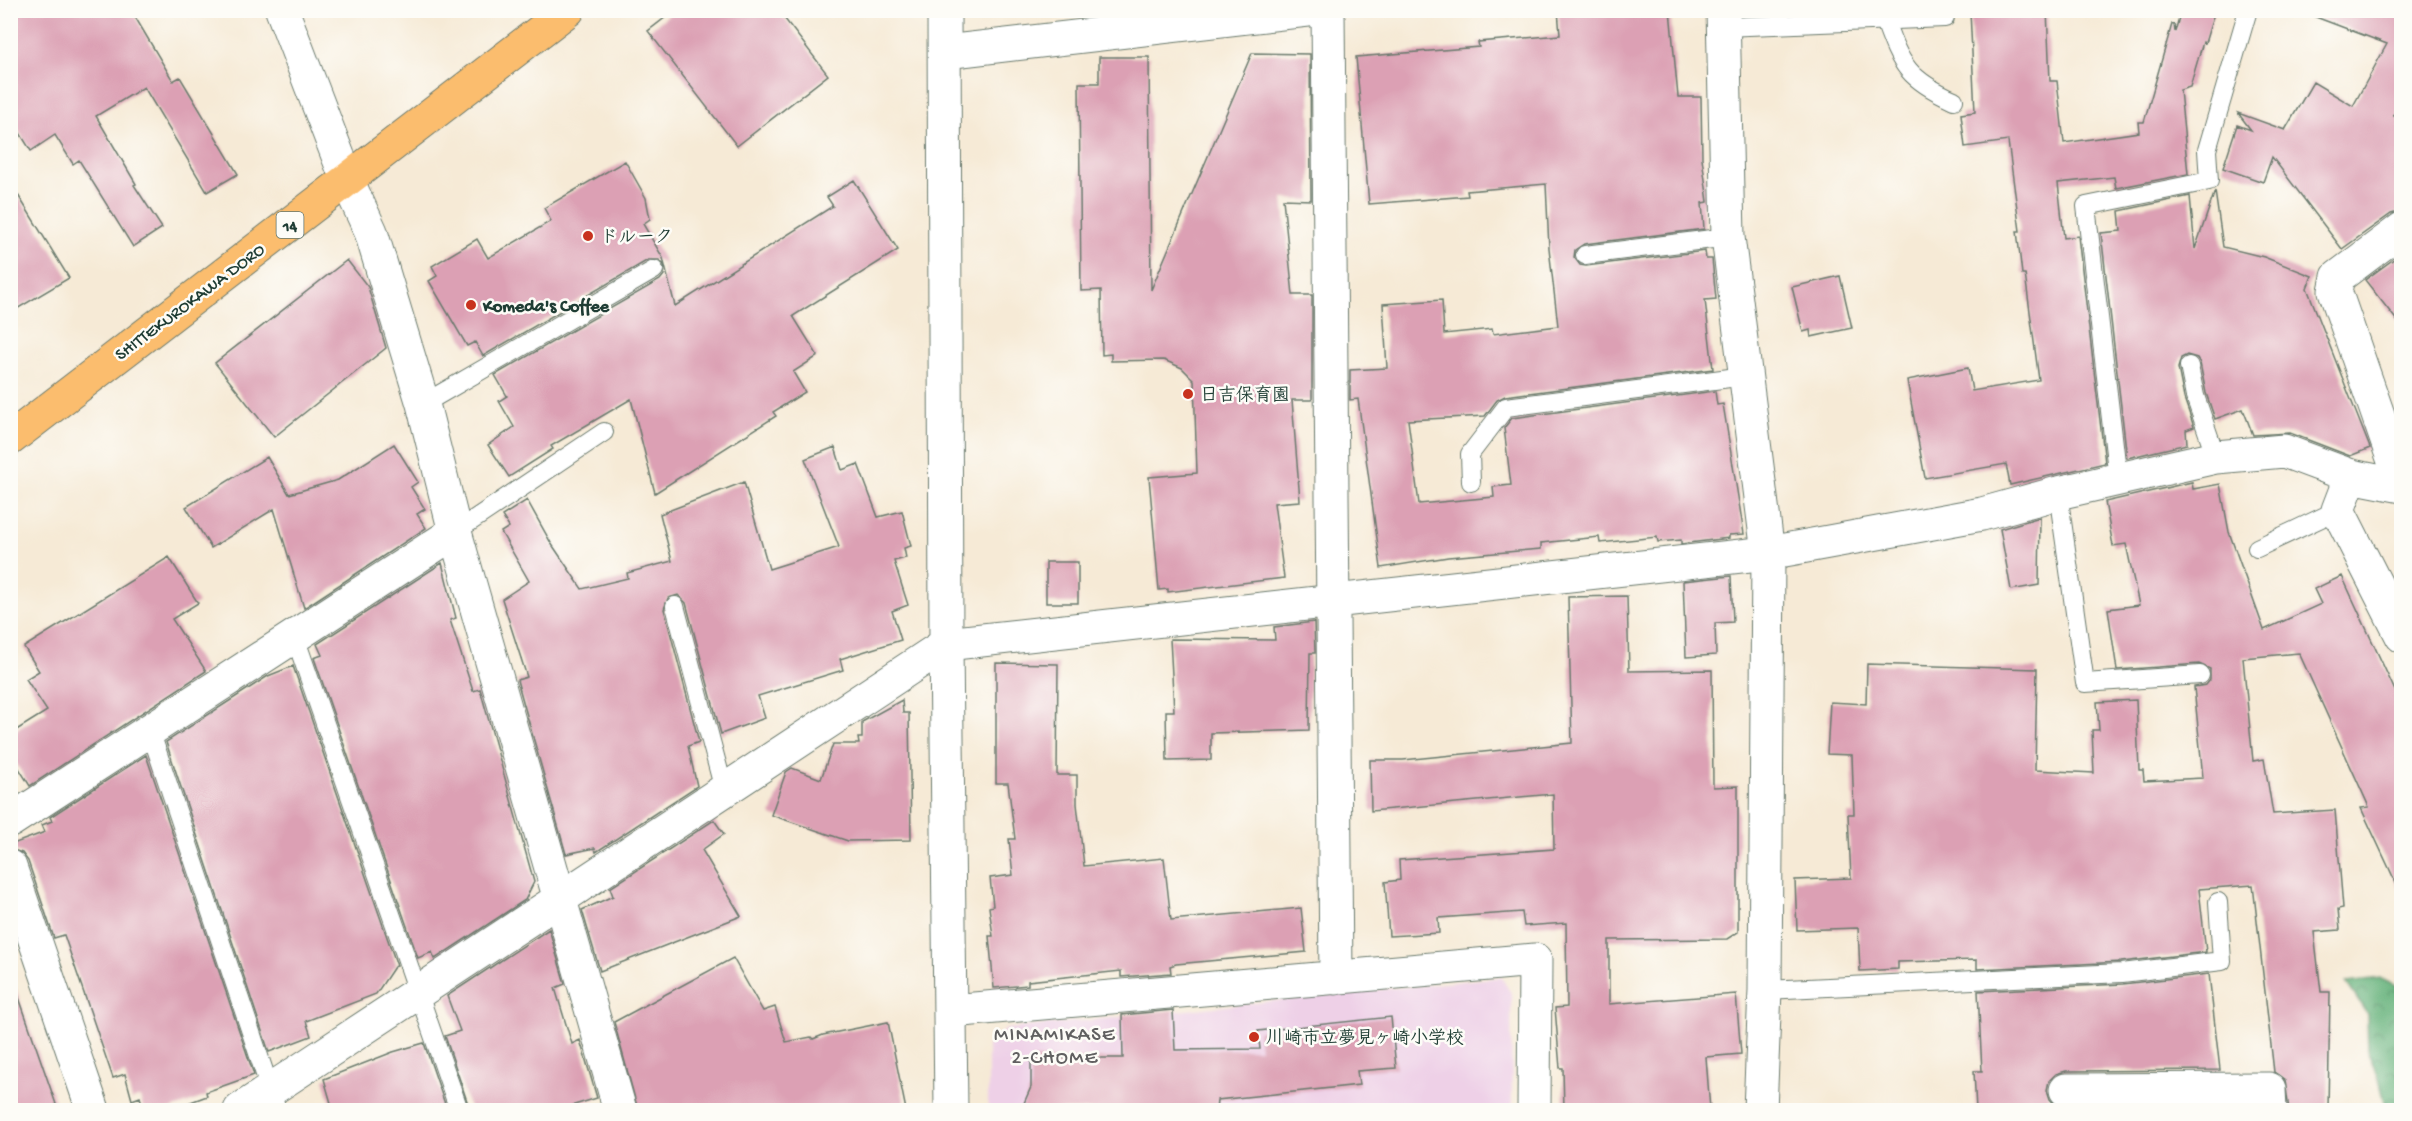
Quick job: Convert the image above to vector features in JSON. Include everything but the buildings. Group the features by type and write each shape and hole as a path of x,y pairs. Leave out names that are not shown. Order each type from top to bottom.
{"main road":[{"name":"SHITTEKUROKAWA DORO","path":"10,439 348,182 568,10"}],"street":[{"path":"282,10 348,182 370,232 423,405 455,532 620,1110"},
{"path":"944,10 946,644 951,1110"},
{"path":"945,52 1308,10"},
{"path":"1328,10 1336,978"},
{"path":"1723,19 1728,237 1768,553 1765,990 1760,1110"},
{"path":"240,1110 274,1100 419,992 946,644 1768,553 1982,514 2058,493 2216,457 2284,451 2351,476 2402,485 2335,291 2338,277 2402,229"},
{"path":"2351,476 2338,510 2402,636"},
{"path":"10,821 455,532"},
{"path":"10,867 93,1110"},
{"path":"951,1011 1535,960 1534,1110"},
{"path":"2066,1090 2269,1089 2270,1110"}],"lane":[{"path":"2118,479 2086,206 2209,181 2207,150 2248,10"},
{"path":"1723,19 1885,21 1945,18"},
{"path":"1885,21 1896,52 1913,77 1929,89 1954,100"},
{"path":"1585,255 1728,237"},
{"path":"423,405 654,270"},
{"path":"2189,366 2195,396 2216,457"},
{"path":"1471,482 1470,454 1506,406 1745,376"},
{"path":"455,532 604,432"},
{"path":"2058,493 2085,683 2200,675"},
{"path":"2257,548 2338,510"},
{"path":"675,606 724,790"},
{"path":"294,636 459,1110"},
{"path":"150,730 274,1100"},
{"path":"1765,990 2122,973 2222,961 2218,902"}],"path":[{"path":"2393,116 2402,109"}],"shaded area":[{"name":"川崎市立夢見ヶ崎小学校","path":"1501,977 1511,993 1512,1110 988,1110 988,1045 1006,1029"}],"green space":[{"path":"2381,978 2401,987 2401,1110 2387,1110 2378,1075 2368,1053 2367,1014 2346,982"}],"place":[{"name":"ドルーク","path":"588,236"},
{"name":"Komeda's Coffee","path":"471,305"},
{"name":"日吉保育園","path":"1188,394"},
{"name":"川崎市立夢見ヶ崎小学校","path":"1254,1037"}],"district":[{"name":"MINAMIKASE 2-CHOME","path":"1055,1044"}]}
